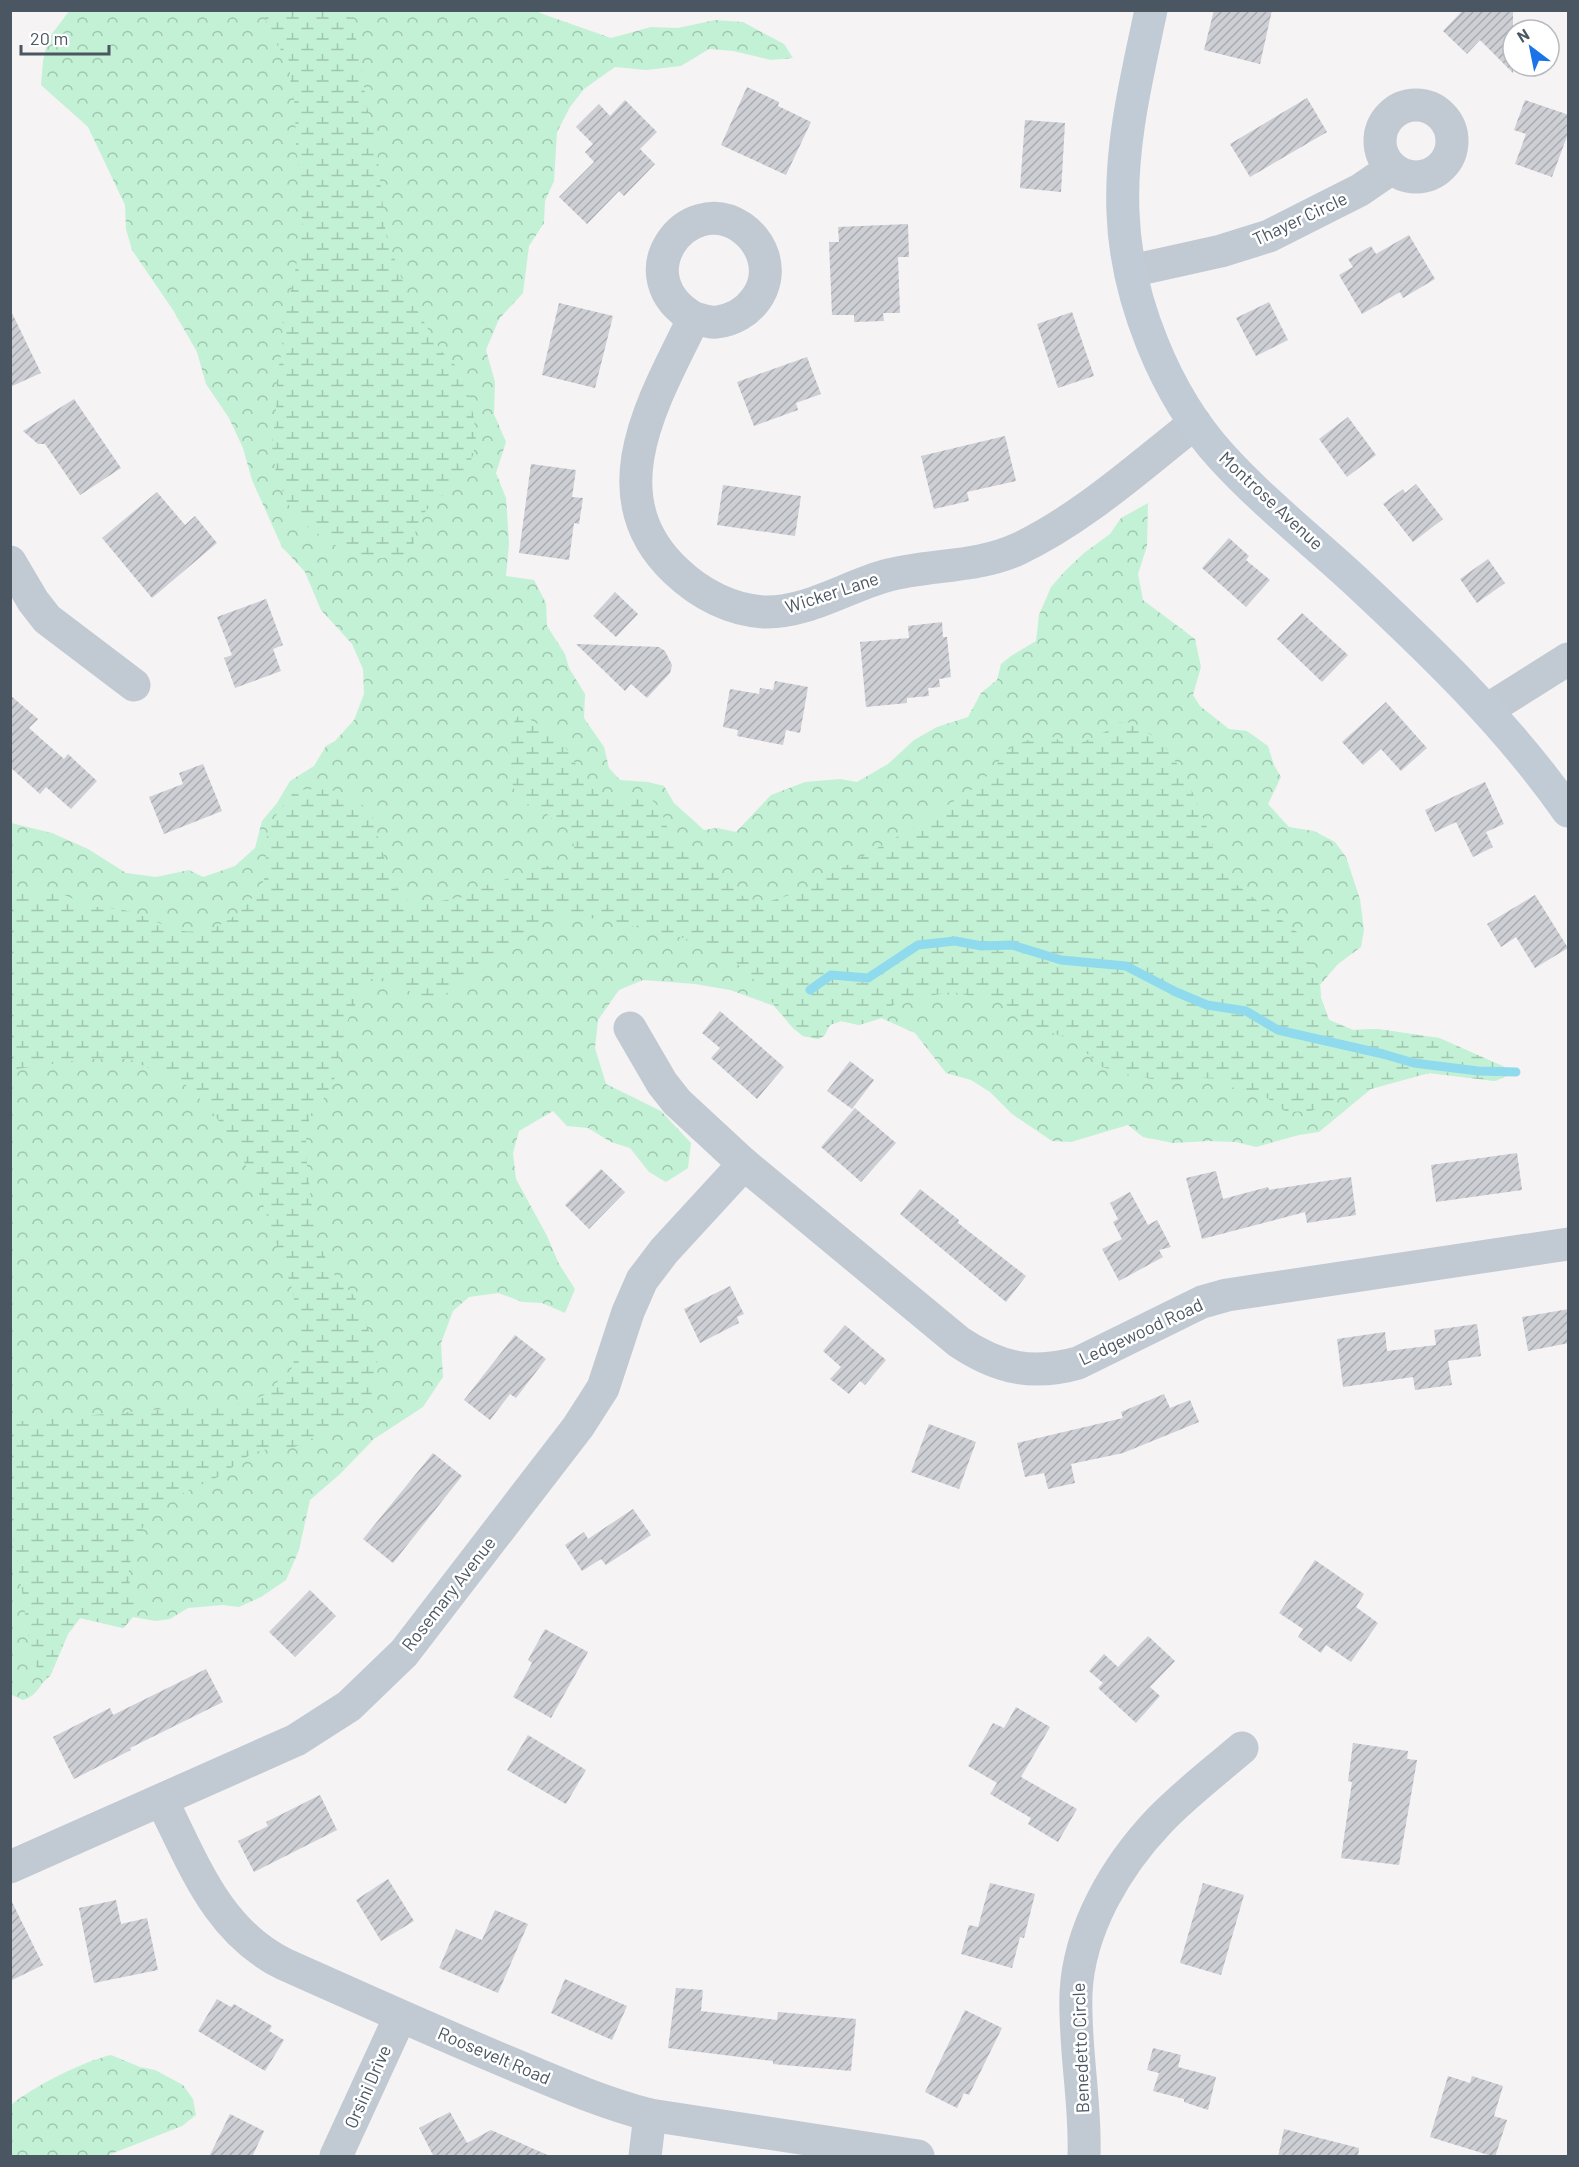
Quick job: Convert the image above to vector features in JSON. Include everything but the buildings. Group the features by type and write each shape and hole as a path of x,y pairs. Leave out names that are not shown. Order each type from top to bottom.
{"main road":[{"name":"Montrose Avenue","path":"1151,10 1128,121 1123,213 1131,271 1146,324 1174,391 1207,440 1237,472 1406,627 1487,710 1569,811"}],"street":[{"name":"Thayer Circle","path":"1131,271 1221,251 1269,236 1360,190 1392,168"},
{"name":"Wicker Lane","path":"694,318 643,431 636,457 637,502 644,526 655,547 671,567 702,592 723,603 742,608 765,612 805,606 888,575 979,561 1016,550 1082,511 1195,423"},
{"path":"10,562 47,620 134,685"},
{"path":"1487,710 1569,659"},
{"name":"Ledgewood Road","path":"630,1028 658,1077 672,1096 744,1164 960,1342 990,1360 1007,1366 1025,1369 1061,1368 1078,1363 1202,1302 1227,1294 1569,1244"},
{"name":"Rosemary Avenue","path":"10,1867 273,1751 315,1729 349,1706 404,1653 579,1427 596,1402 614,1360 635,1295 652,1265 744,1164"},
{"name":"Benedetto Circle","path":"1084,2157 1084,2115 1077,2043 1077,1993 1079,1968 1089,1930 1103,1899 1121,1870 1159,1821 1242,1748"},
{"name":"Roosevelt Road","path":"162,1801 217,1906 246,1940 271,1957 400,2016 595,2099 650,2115 918,2157"},
{"name":"Orsini Drive","path":"336,2157 400,2016"},
{"path":"645,2157 650,2115"}],"green space":[{"path":"70,10 538,11 611,38 651,27 678,28 715,20 743,22 784,44 793,58 771,60 733,51 709,49 681,66 646,70 615,67 584,89 570,107 557,132 554,181 545,201 544,223 529,246 523,293 499,319 486,350 495,382 494,414 506,442 496,473 506,498 509,543 506,576 534,580 546,603 547,626 565,654 569,668 585,694 584,718 604,747 609,768 620,780 648,782 664,786 674,803 704,830 717,828 736,832 771,795 805,782 840,779 857,782 888,764 914,740 937,727 968,717 981,693 997,680 1001,664 1036,641 1039,615 1051,587 1084,553 1110,534 1121,518 1148,503 1147,546 1138,574 1143,600 1195,639 1201,667 1193,695 1200,706 1229,729 1247,731 1268,746 1274,765 1281,777 1268,804 1289,827 1314,831 1335,842 1346,857 1360,899 1364,930 1361,947 1338,964 1320,985 1321,998 1329,1020 1353,1030 1377,1029 1439,1038 1516,1072 1495,1081 1430,1073 1391,1082 1371,1089 1319,1132 1256,1147 1236,1142 1173,1143 1143,1137 1128,1125 1071,1142 1052,1141 1012,1114 990,1092 971,1080 946,1073 915,1033 881,1018 859,1025 841,1021 830,1025 824,1036 818,1039 803,1036 774,1006 730,990 695,984 643,980 619,990 598,1020 595,1048 606,1084 661,1111 691,1143 688,1168 666,1182 649,1172 630,1148 611,1142 588,1128 567,1126 553,1111 519,1131 513,1153 516,1179 547,1236 559,1264 575,1289 565,1313 542,1303 523,1302 498,1293 469,1297 453,1311 441,1343 443,1377 423,1407 374,1439 339,1475 310,1500 299,1550 286,1580 261,1597 239,1607 223,1605 188,1608 170,1619 156,1621 133,1617 123,1628 80,1618 68,1634 50,1676 35,1693 23,1700 12,1695 11,823 52,833 88,849 126,873 156,877 189,870 203,877 235,866 255,848 262,821 277,803 290,781 314,766 326,746 335,741 354,720 364,694 363,669 352,644 321,610 305,572 282,547 252,480 243,448 229,418 206,384 197,352 173,310 132,250 126,229 125,205 88,127 41,85 48,39"},
{"path":"263,11 349,11 358,46 367,107 375,133 386,235 407,293 441,351 456,366 468,388 476,439 473,455 459,482 423,514 416,528 412,554 405,557 362,559 346,552 298,521 286,500 276,473 272,446 277,377 282,349 283,315 293,284 303,226 290,62 272,38"},
{"path":"521,714 559,737 580,771 607,799 637,796 652,800 660,808 669,832 680,849 727,882 745,898 767,902 799,892 904,833 976,787 996,767 1003,752 1018,744 1044,735 1072,747 1111,729 1119,722 1133,723 1162,742 1186,777 1211,837 1217,869 1298,933 1320,985 1321,998 1329,1020 1353,1030 1377,1029 1439,1038 1516,1072 1495,1081 1429,1073 1345,1094 1311,1111 1286,1112 1267,1098 1253,1097 1221,1079 1194,1076 1181,1081 1159,1080 1102,1067 1071,1039 1020,1023 1006,1004 953,992 906,998 888,1008 881,1018 859,1025 841,1021 830,1025 824,1036 818,1039 803,1036 793,1028 750,975 733,960 684,938 562,913 544,921 512,947 433,1002 419,998 399,984 365,978 362,991 347,1022 336,1075 328,1093 310,1115 306,1136 307,1167 315,1234 332,1272 355,1297 374,1343 378,1366 371,1396 331,1426 298,1446 286,1450 256,1452 216,1478 190,1489 158,1512 141,1530 133,1551 129,1578 134,1610 129,1622 123,1628 80,1618 68,1634 50,1676 45,1680 39,1673 31,1653 11,1531 11,1426 22,1421 237,1405 270,1393 278,1381 291,1370 302,1336 291,1285 258,1190 234,1142 213,1113 188,1086 129,1059 86,1059 11,1071 11,892 61,894 86,905 120,909 137,914 178,930 191,932 214,927 244,908 262,884 269,829 281,809 296,790 316,789 336,791 357,800 371,813 389,874 404,899 416,905 464,897 483,886 568,860 575,852 572,836 562,823 522,801 516,794 510,777 508,751 515,719"},
{"path":"111,2055 140,2067 155,2070 183,2085 193,2099 196,2115 182,2126 106,2156 11,2156 11,2105 32,2090 59,2076"}],"waterway":[{"path":"810,990 831,975 868,978 918,945 955,941 982,946 1012,945 1061,960 1126,966 1207,1005 1246,1011 1278,1030 1414,1063 1478,1071 1516,1072"}]}
